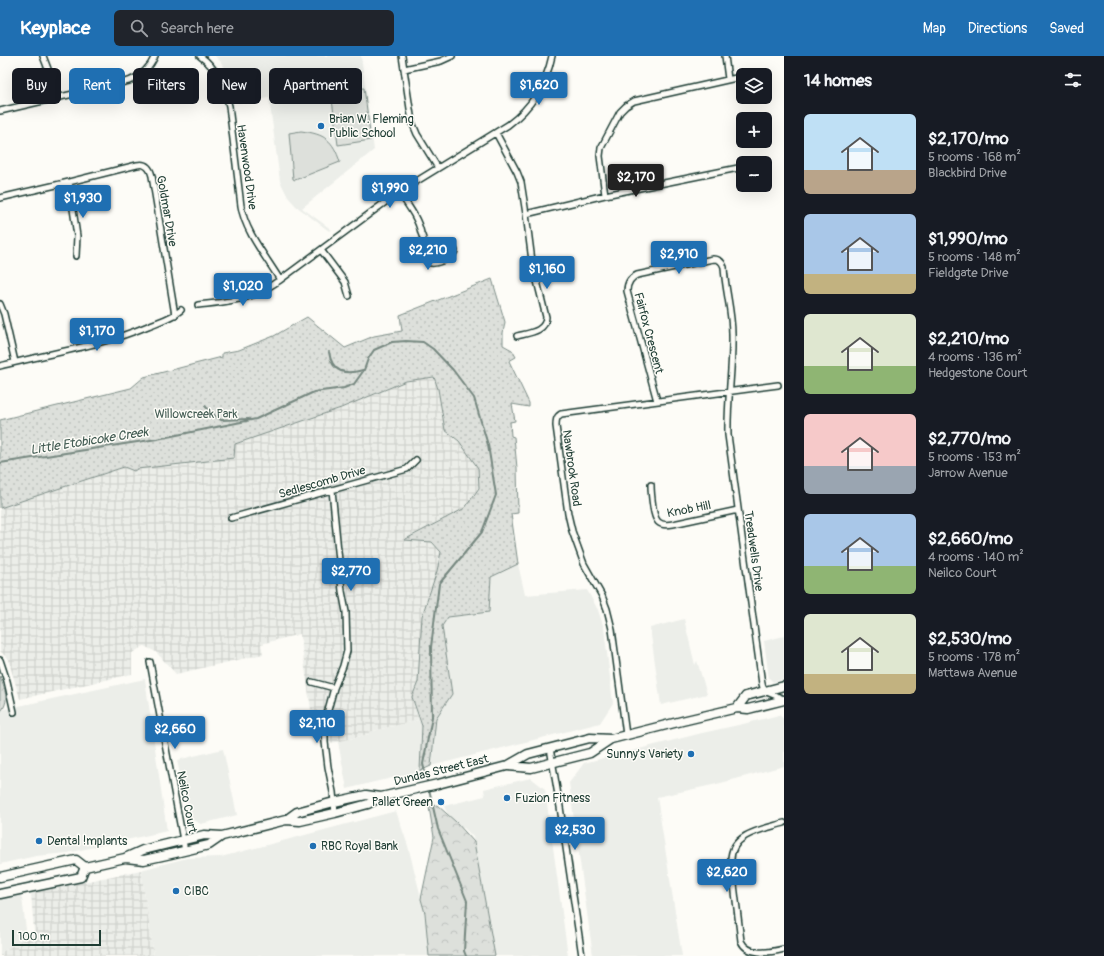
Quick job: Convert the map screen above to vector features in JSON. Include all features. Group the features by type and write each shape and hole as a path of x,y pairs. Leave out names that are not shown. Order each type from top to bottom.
{"main road":[{"path":"737,708 746,696 784,686"},
{"name":"Dundas Street East","path":"85,867 125,858 142,850 204,835 222,836 286,820 300,821 335,813 368,804 381,797 508,766 528,754 590,738 611,739 737,708 748,709 784,700"},
{"name":"Dundas Street East","path":"508,766 531,768 590,753 611,739"},
{"name":"Dundas Street East","path":"286,820 297,812 334,802 366,795 381,797"},
{"name":"Dundas Street East","path":"125,858 144,860 185,851 209,845 222,836"},
{"name":"Dundas Street East","path":"0,877 76,860 85,867"},
{"name":"Dundas Street East","path":"0,894 81,877 85,867"}],"street":[{"path":"43,56 48,68"},
{"path":"61,97 134,79 145,72 155,56"},
{"name":"Havenwood Drive","path":"200,56 209,63 216,72 221,81 229,106 241,206 244,219 249,230 280,280"},
{"path":"402,56 412,122 417,134 438,168"},
{"path":"404,68 441,61 452,56"},
{"path":"198,305 212,304 251,296 280,280 399,192 516,120 530,104 543,83 548,73 552,56"},
{"path":"725,56 728,79"},
{"path":"606,195 600,156 601,148 618,114 624,108 634,102 736,78"},
{"path":"0,111 30,104"},
{"path":"496,133 520,176 532,260 546,317 546,321 539,330 517,336"},
{"name":"Goldmar Drive","path":"0,198 137,165 144,165 148,168 152,176 175,315"},
{"path":"526,214 606,195 736,168"},
{"path":"68,182 77,236 76,256"},
{"path":"399,192 419,225 426,259 433,264 452,256 455,251 454,247 451,245 432,250 425,249"},
{"path":"321,250 344,282 349,296"},
{"name":"Fairfox Crescent","path":"657,401 627,291 628,283 637,275 713,259 720,260 723,265 731,316 732,335 730,392"},
{"path":"0,304 4,314 15,362"},
{"path":"0,366 81,348 112,339 134,332 175,315 181,310"},
{"name":"Nawbrook Road","path":"626,735 608,609 584,564 572,531 568,514 556,420 561,414 778,385"},
{"name":"Treadwells Drive","path":"730,392 728,435 764,691"},
{"name":"Sedlescomb Drive","path":"231,518 408,469 416,460"},
{"name":"Knob Hill","path":"651,485 655,517 659,523 663,525 738,510"},
{"path":"332,490 342,591 346,612 347,651 334,688 325,721 328,766 335,813"},
{"path":"0,660 7,681 14,712"},
{"name":"Neilco Court","path":"150,662 185,851"},
{"path":"312,682 334,688"},
{"path":"764,691 784,700"},
{"path":"550,748 582,956"},
{"path":"784,823 744,836 733,849 731,860 742,941 745,948 749,953 755,955 784,949"}],"shaded area":[{"name":"Brian W. Fleming Public School","path":"215,56 361,56 374,150 302,208 332,230 329,231 296,206 288,197 280,181 270,104 362,104 362,68 269,68 269,98 261,99 261,68 225,68"},
{"path":"434,377 438,389 445,430 459,441 478,468 479,488 465,508 405,539 432,542 441,552 437,571 422,616 418,682 412,697 419,720 369,732 369,734 338,742 316,744 300,634 261,644 263,654 176,674 156,652 144,646 132,653 132,674 20,699 8,659 0,651 0,505 124,467 134,471 235,444 341,408 406,381"},
{"path":"518,564 525,595 587,590 598,610 604,628 613,703 600,723 431,766 436,718 452,694 442,626 448,617 489,612 491,577"},
{"path":"684,619 695,665 697,661 707,694 661,705 650,628"},
{"path":"784,636 784,679 773,682 769,678 764,641"},
{"path":"145,679 167,831 67,853 36,856 0,864 0,710"},
{"path":"779,715 784,719 784,766 717,784 657,797 682,956 593,956 569,783 584,763"},
{"path":"419,720 422,726 420,771 347,789 338,742 369,734 369,732"},
{"path":"223,749 237,815 201,824 189,818 177,760"},
{"path":"531,778 545,789 568,956 495,956 473,837 464,828 453,826 444,806 485,796 484,789"},
{"path":"396,811 408,846 425,913 429,956 154,956 141,870 187,858 221,857"},
{"path":"141,870 154,956 0,956 0,953 27,937 34,931 31,893"},
{"path":"20,895 22,898 27,937 0,953 0,899"}],"green space":[{"path":"362,88 364,88 371,140 338,145 333,104 362,104"},
{"path":"301,131 316,134 327,139 334,148 340,162 295,180 293,179 289,133"},
{"name":"Willowcreek Park","path":"492,279 505,322 503,345 512,350 516,357 509,361 529,403 529,407 512,404 515,421 510,422 511,436 514,437 517,468 518,513 511,514 518,564 491,577 489,612 448,617 442,626 452,694 436,718 431,766 420,771 422,726 412,697 418,682 422,616 437,571 441,552 432,542 404,540 465,508 479,488 478,468 459,441 445,430 438,389 434,377 406,381 341,408 235,444 234,458 137,469 134,471 124,467 0,508 0,420 131,388 144,377 222,357 222,353 239,350 274,336 307,317 345,348 374,336 402,331 400,315"},
{"path":"0,676 5,690 6,699 0,712"},
{"path":"437,805 456,822 474,842 495,956 429,956 425,913 421,899 434,837 429,807"}],"waterway":[{"name":"Little Etobicoke Creek","path":"0,463 157,439 256,419 314,392 344,388 354,384 364,370 368,359 374,350 392,342 423,342 433,349 453,370 474,398 488,445 496,495 482,532 439,584 431,647 432,717 423,764 428,785"},
{"path":"329,352 333,364 340,371 356,372 363,370"},
{"path":"205,406 221,420 249,419"},
{"name":"Little Etobicoke Creek","path":"429,789 438,829 467,901 464,951 466,956"}],"place":[{"name":"Brian W. Fleming Public School","path":"321,126"},
{"name":"Sunny's Variety","path":"691,754"},
{"name":"Fuzion Fitness","path":"507,798"},
{"name":"Pallet Green","path":"441,802"},
{"name":"Dental !mplants","path":"39,841"},
{"name":"RBC Royal Bank","path":"313,846"},
{"name":"CIBC","path":"176,891"}]}
